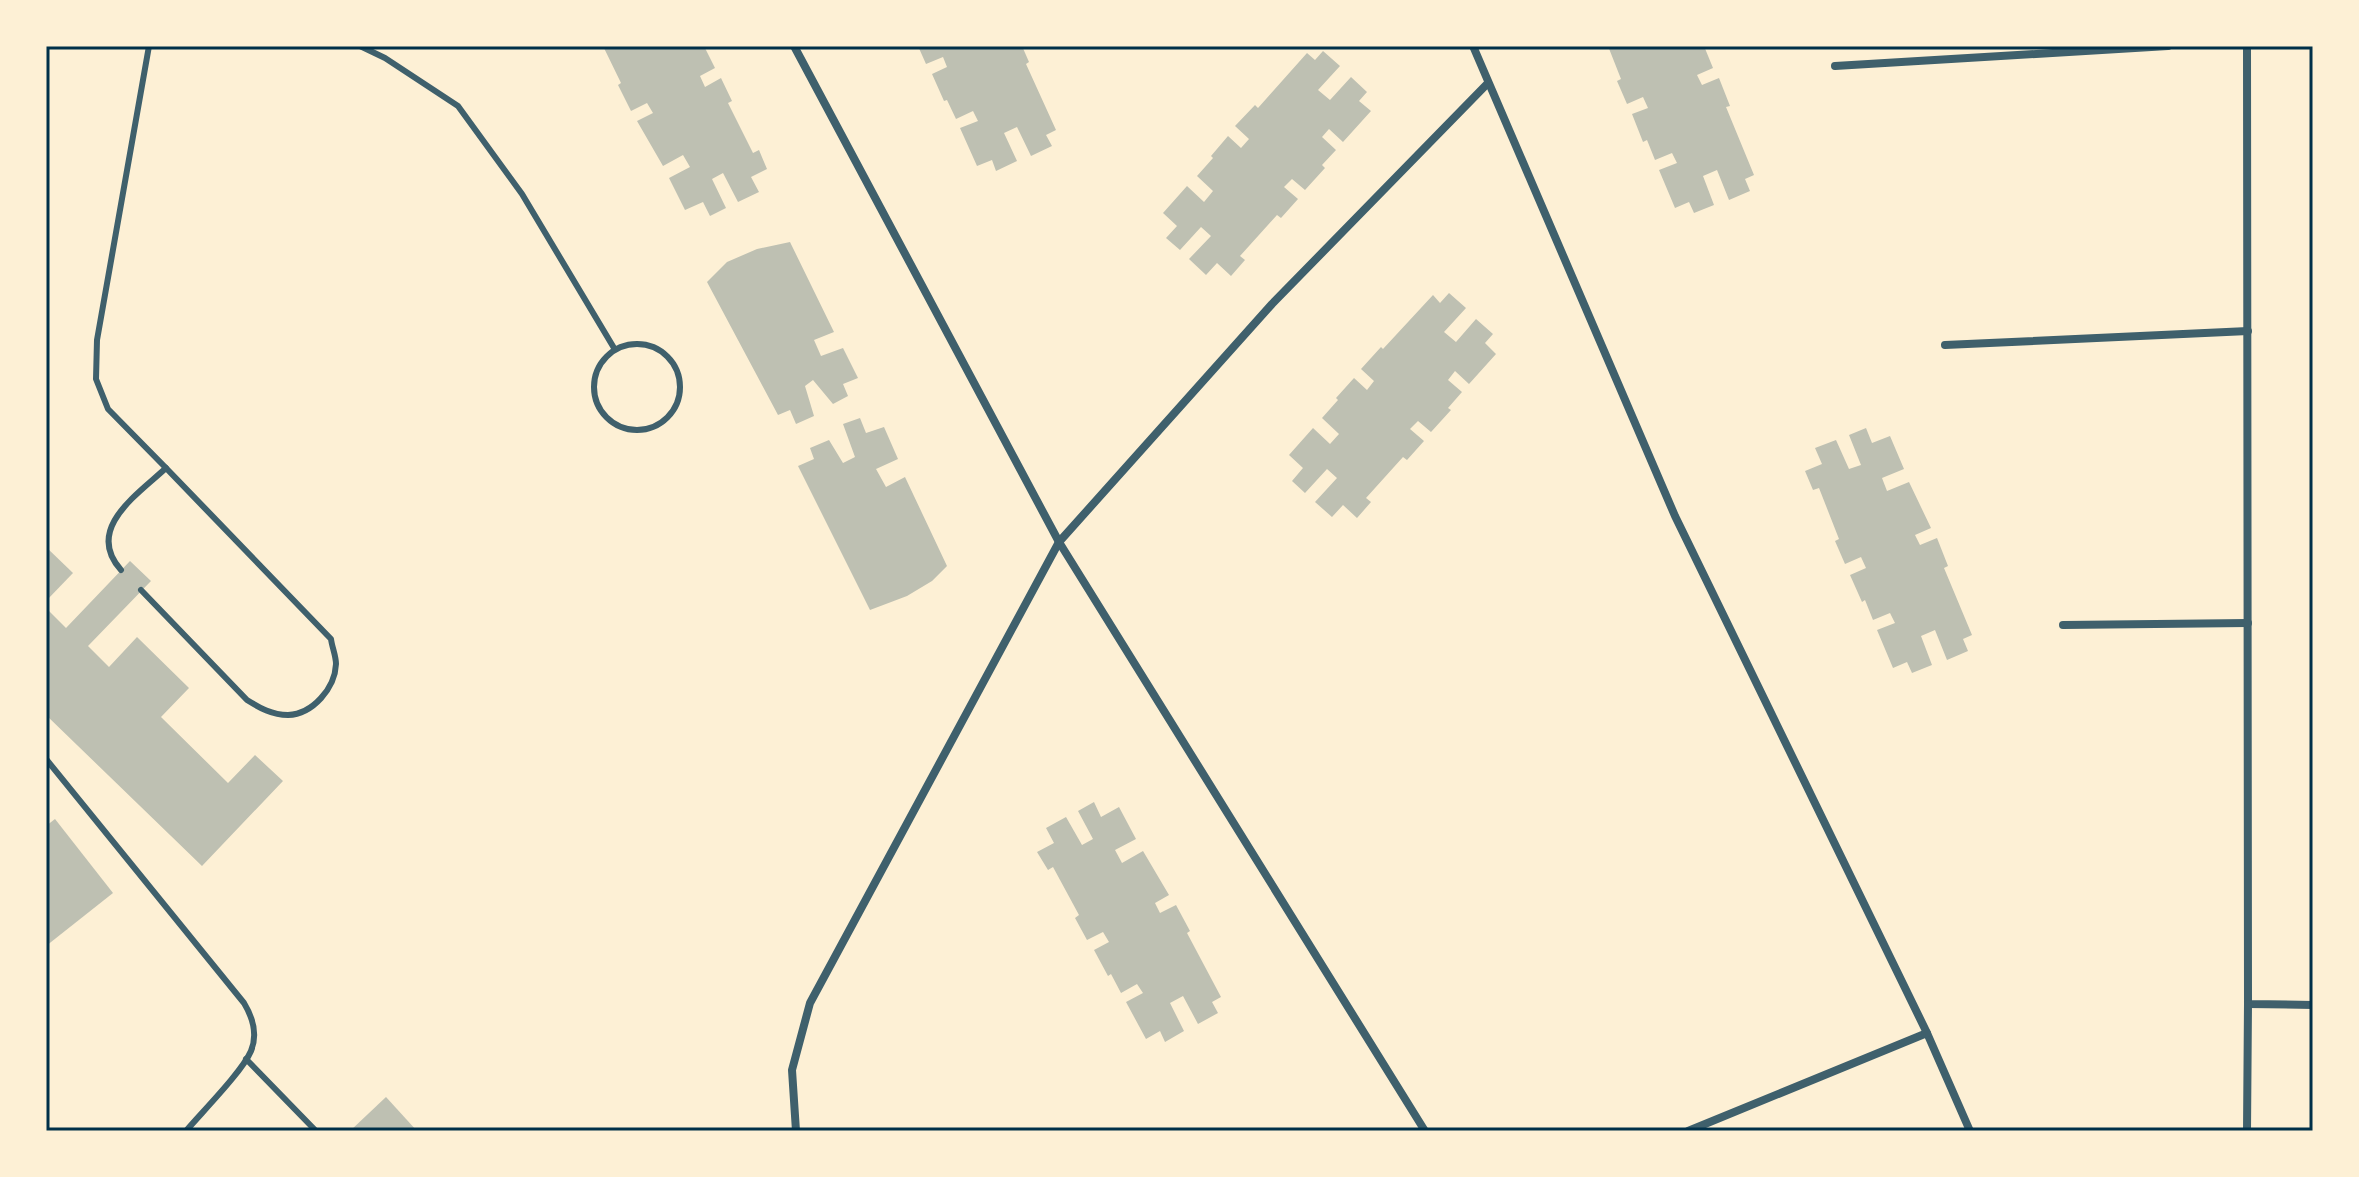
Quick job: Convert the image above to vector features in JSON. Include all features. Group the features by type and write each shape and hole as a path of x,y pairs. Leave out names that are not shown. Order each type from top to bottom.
{"street":[{"path":"794,46 1059,542 1425,1131"},
{"path":"1473,46 1675,516 1927,1033 1970,1131"},
{"path":"1835,66 2168,46"},
{"path":"2247,46 2247,1131"},
{"path":"796,1131 792,1070 810,1003 1059,542 1272,304 1488,83"},
{"path":"1945,345 2248,331"},
{"path":"2063,625 2248,623"},
{"path":"2248,1004 2313,1005"},
{"path":"1688,1131 1927,1033"}],"lane":[{"path":"141,590 247,700 265,711 290,715 313,706 330,688 336,663 331,639 108,409 96,379 97,340 149,46"},
{"path":"360,46 385,58 458,106 522,194 614,348"},
{"path":"642,342 667,354 681,379 677,407 657,427 631,431 606,420 599,408 593,395 596,368 614,348 642,342"},
{"path":"121,570 109,548 110,530 116,515 166,468"},
{"path":"46,759 244,1003 254,1028 254,1041 246,1059 186,1131"},
{"path":"246,1059 316,1131"}],"building":[{"path":"603,46 704,46 715,68 700,76 705,87 721,78 732,101 728,103 753,153 759,150 767,169 751,177 759,192 738,202 723,173 712,179 726,208 710,216 703,202 685,210 669,178 690,167 683,155 663,166 637,121 653,113 647,103 631,111"},
{"path":"918,46 1022,46 1029,62 1026,64 1056,130 1046,135 1052,146 1031,156 1017,127 1004,133 1017,161 996,171 992,160 977,166 960,128 978,121 973,111 956,119 932,74 947,67 943,57 926,64"},
{"path":"1608,46 1704,46 1713,68 1697,75 1702,85 1719,78 1730,106 1726,107 1754,175 1745,179 1750,191 1729,200 1717,170 1703,176 1714,205 1694,213 1689,202 1675,208 1659,170 1677,163 1672,153 1655,160 1647,140 1643,142 1632,114 1648,108 1643,97 1627,104"},
{"path":"1323,51 1340,66 1318,90 1330,100 1351,77 1367,92 1359,101 1371,111 1343,142 1329,129 1322,137 1336,150 1322,165 1325,168 1305,190 1292,179 1284,187 1298,199 1281,218 1277,215 1240,256 1245,260 1231,276 1217,263 1206,275 1189,259 1211,236 1201,227 1180,250 1166,238 1177,226 1163,213 1187,186 1204,202 1213,191 1197,176 1213,158 1211,156 1228,136 1241,148 1249,139 1235,126 1255,105 1258,108 1307,53 1315,60"},
{"path":"790,242 834,332 814,340 821,356 843,348 858,378 843,384 848,396 833,404 813,380 805,386 814,416 796,424 790,410 778,415 707,282 727,262 757,249"},
{"path":"1449,293 1466,308 1444,332 1456,342 1476,319 1493,334 1485,343 1496,354 1469,384 1455,371 1448,380 1462,392 1448,408 1451,410 1431,432 1418,421 1410,429 1424,441 1407,460 1403,457 1366,498 1371,502 1357,518 1343,505 1332,517 1315,502 1337,478 1327,469 1305,493 1292,481 1303,468 1289,455 1313,428 1330,444 1339,434 1322,418 1338,400 1336,398 1354,378 1367,390 1374,381 1361,369 1433,295 1440,303"},
{"path":"860,418 866,433 884,427 898,459 876,469 886,487 905,477 947,566 932,581 907,596 870,610 798,466 814,459 810,448 829,440 843,463 855,457 843,424"},
{"path":"1866,428 1872,443 1890,436 1904,469 1882,478 1887,491 1909,482 1931,528 1915,535 1920,545 1937,538 1948,566 1944,568 1972,635 1963,639 1968,651 1947,660 1935,630 1921,636 1932,665 1912,673 1907,662 1893,668 1877,630 1895,623 1890,613 1873,620 1865,600 1862,602 1850,575 1866,568 1861,557 1845,564 1835,541 1839,539 1819,488 1813,490 1805,471 1822,464 1815,448 1836,440 1849,469 1861,465 1849,435"},
{"path":"46,547 73,573 46,601"},
{"path":"130,561 151,581 88,646 109,667 137,637 189,688 161,717 228,783 255,755 283,781 202,866 46,715 46,608 66,628"},
{"path":"1094,802 1101,817 1119,807 1136,839 1115,850 1122,863 1143,851 1169,895 1155,903 1160,913 1176,905 1190,931 1187,933 1221,997 1212,1002 1218,1013 1198,1024 1183,996 1170,1003 1184,1031 1165,1042 1160,1031 1146,1039 1126,1002 1143,993 1137,984 1121,993 1111,974 1108,976 1094,950 1109,942 1103,932 1087,940 1075,918 1079,915 1053,867 1048,870 1037,852 1054,843 1046,828 1066,817 1082,845 1093,839 1078,811"},
{"path":"55,819 113,893 46,946 46,826"},
{"path":"386,1097 417,1131 350,1131"}]}
